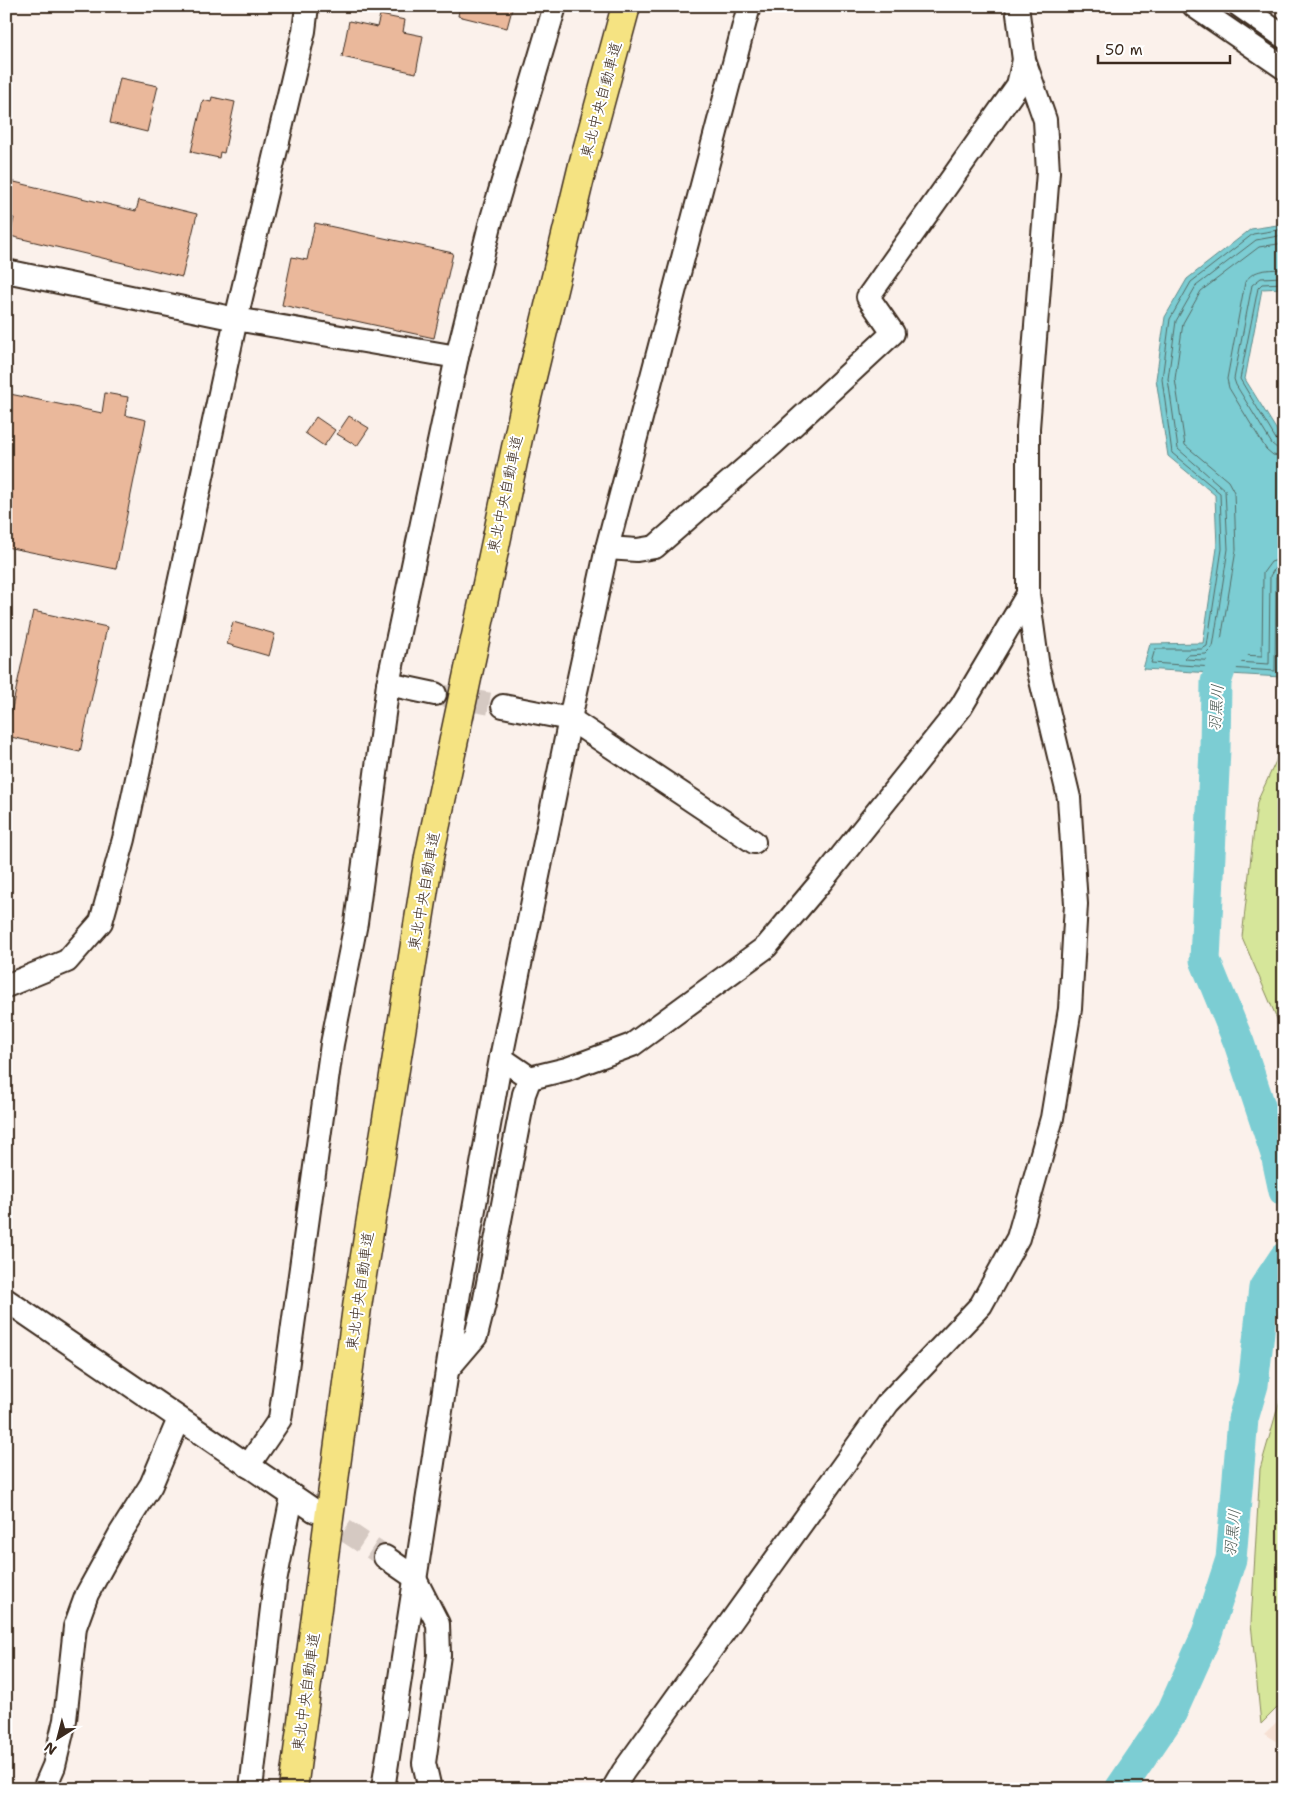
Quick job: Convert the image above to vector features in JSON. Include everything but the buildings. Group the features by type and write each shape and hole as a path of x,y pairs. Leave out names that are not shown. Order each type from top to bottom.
{"highway":[{"name":"東北中央自動車道","path":"293,1789 358,1300 429,857 524,410 583,165 626,6"},
{"name":"東北中央自動車道","path":"312,1789 374,1318 452,838 497,609 538,426 595,186 643,6"}],"street":[{"path":"6,986 67,961 100,922 124,839 236,319 304,31 307,6"},
{"path":"248,1466 280,1420 332,1044 356,923 388,684 457,358 490,225 555,6"},
{"path":"383,1789 447,1370 501,1058 570,719 607,548 749,6"},
{"path":"613,1789 623,1772 888,1402 981,1305 1018,1238 1052,1118 1070,1009 1076,904 1069,798 1038,668 1028,594 1028,428 1048,172 1045,120 1024,60 1017,6"},
{"path":"1194,6 1284,68"},
{"path":"1240,6 1284,37"},
{"path":"607,548 637,550 655,547 773,444 893,333 868,297 1018,85 1024,60"},
{"path":"6,271 236,319 457,358"},
{"path":"501,1058 530,1078 567,1069 632,1045 766,947 820,883 961,707 1028,594"},
{"path":"388,684 435,694"},
{"path":"503,706 570,719 754,842"},
{"path":"447,1370 476,1336 484,1304 524,1094 530,1078"},
{"path":"6,1300 314,1511"},
{"path":"44,1789 54,1766 65,1720 75,1627 87,1594 120,1534 151,1485 179,1419"},
{"path":"251,1789 275,1582 292,1496"},
{"path":"385,1557 414,1577 438,1624 439,1655 424,1763 430,1789"}],"shaded area":[{"path":"1284,1715 1284,1746 1264,1734"}],"green space":[{"path":"1284,717 1284,1035 1242,937 1257,802 1276,761"},
{"path":"1284,1386 1284,1701 1261,1724 1251,1623 1260,1469"}],"water":[{"path":"1284,224 1284,288 1262,289 1245,379 1284,442 1281,677 1143,669 1150,644 1203,643 1217,548 1215,495 1168,456 1156,379 1165,317 1187,279 1251,229"}],"waterway":[{"name":"羽黒川","path":"1242,639 1224,658 1216,682 1215,749 1205,960 1239,1043 1276,1154 1284,1191"},
{"name":"羽黒川","path":"1120,1789 1171,1714 1206,1636 1231,1559 1243,1419 1253,1385 1264,1288 1284,1258"}],"tunnel":[{"path":"435,694 503,706"},
{"path":"317,1512 385,1557"}]}
